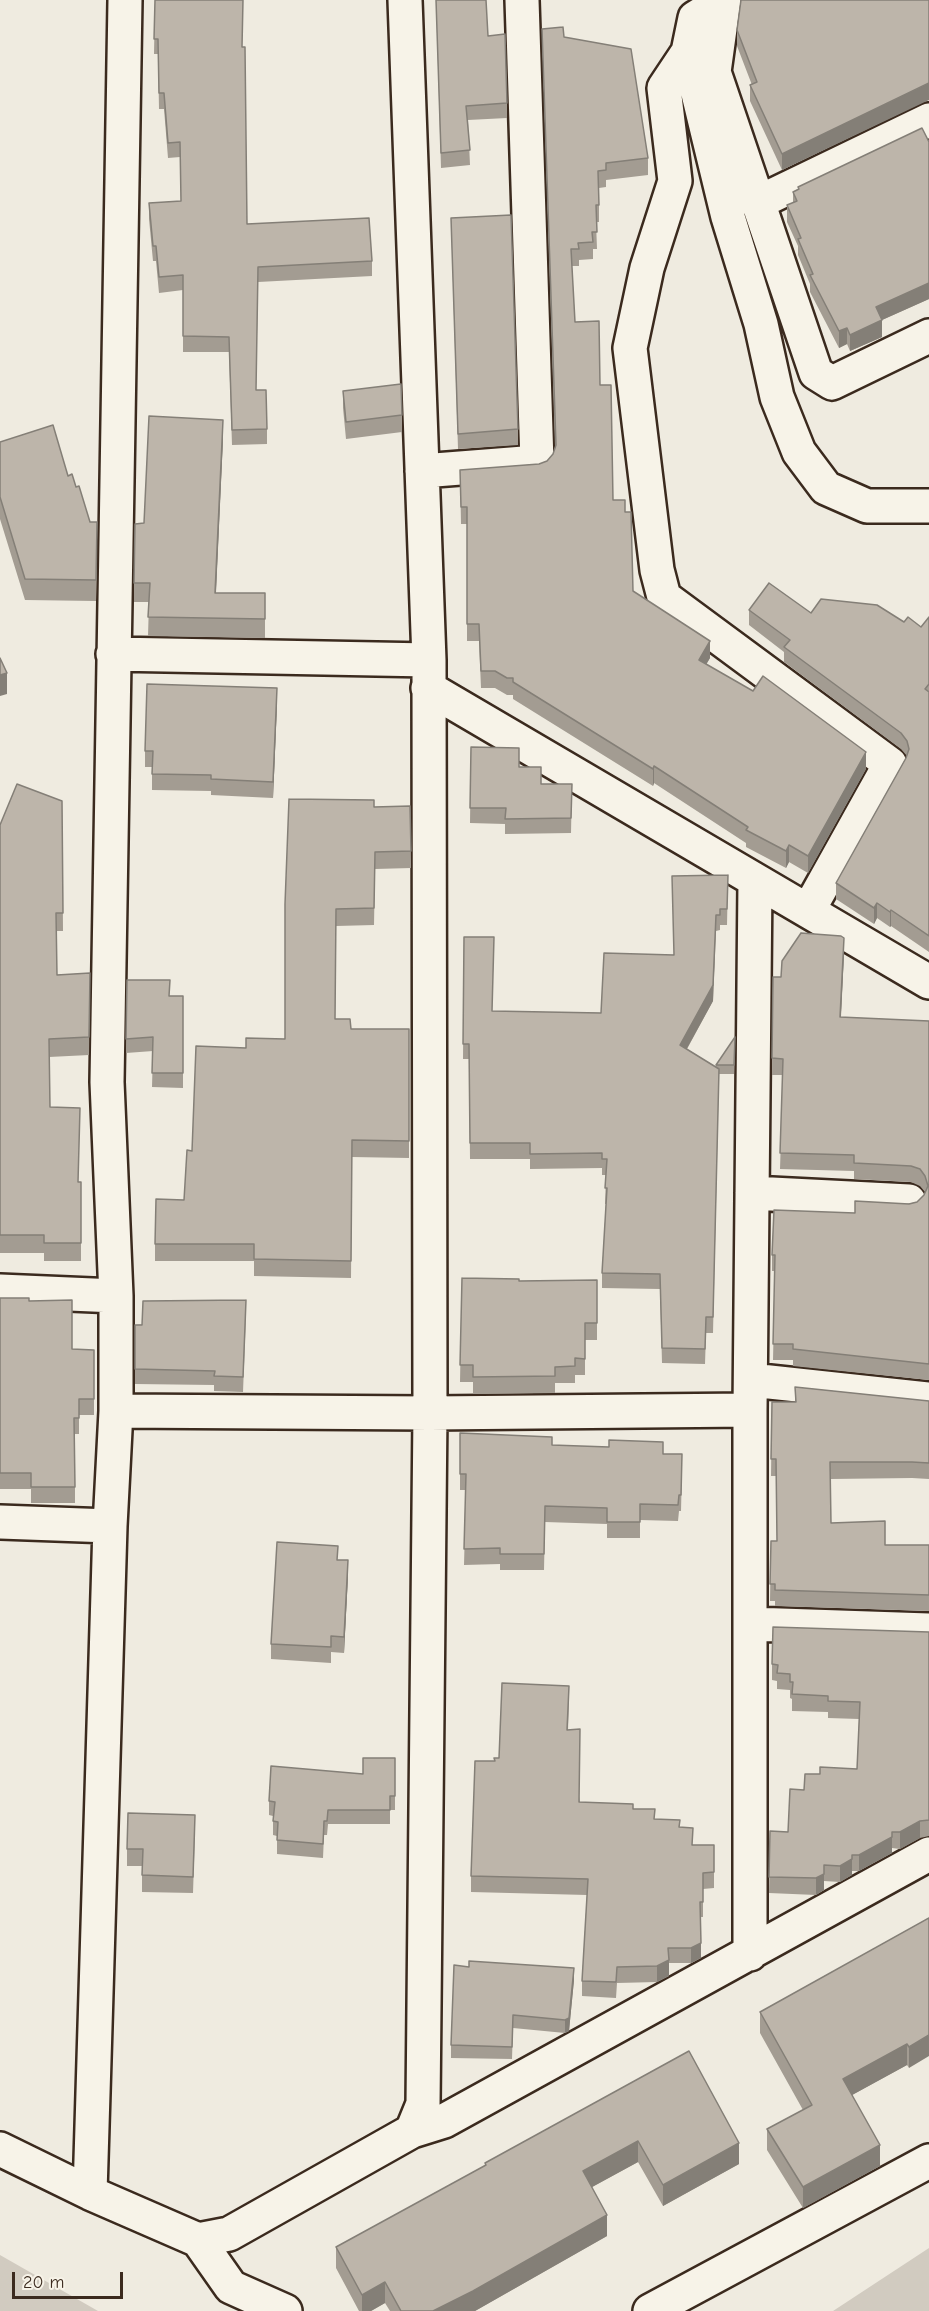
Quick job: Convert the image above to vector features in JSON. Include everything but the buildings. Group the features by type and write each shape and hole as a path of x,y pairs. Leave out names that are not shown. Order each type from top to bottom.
{"street":[{"path":"90,2193 110,1526 116,1411 116,1296 107,1082 126,0"},
{"path":"405,0 428,674 430,1413 423,2104 412,2132"},
{"path":"422,471 537,462 522,0"},
{"path":"724,0 695,18 688,52 664,88 675,181 647,268 630,348 657,570 664,597 890,764 808,911"},
{"path":"724,0 714,72 816,374 832,383 929,336"},
{"path":"688,52 728,217 761,324 777,397 799,452 826,488 867,506 929,506"},
{"path":"757,203 929,120"},
{"path":"113,654 428,674 755,880 929,982"},
{"path":"750,1953 750,1395 755,880"},
{"path":"752,1193 909,1201"},
{"path":"0,1291 116,1296"},
{"path":"116,1411 430,1413 750,1395 929,1399"},
{"path":"0,1522 110,1526"},
{"path":"751,1624 929,1630"},
{"path":"198,2240 229,2234 412,2132 444,2121 929,1854"},
{"path":"0,2149 90,2193 198,2240 231,2287 285,2311"},
{"path":"650,2311 929,2161"}],"shaded area":[{"path":"929,2248 929,2311 833,2311"},
{"path":"0,2255 98,2311 0,2311"}]}
